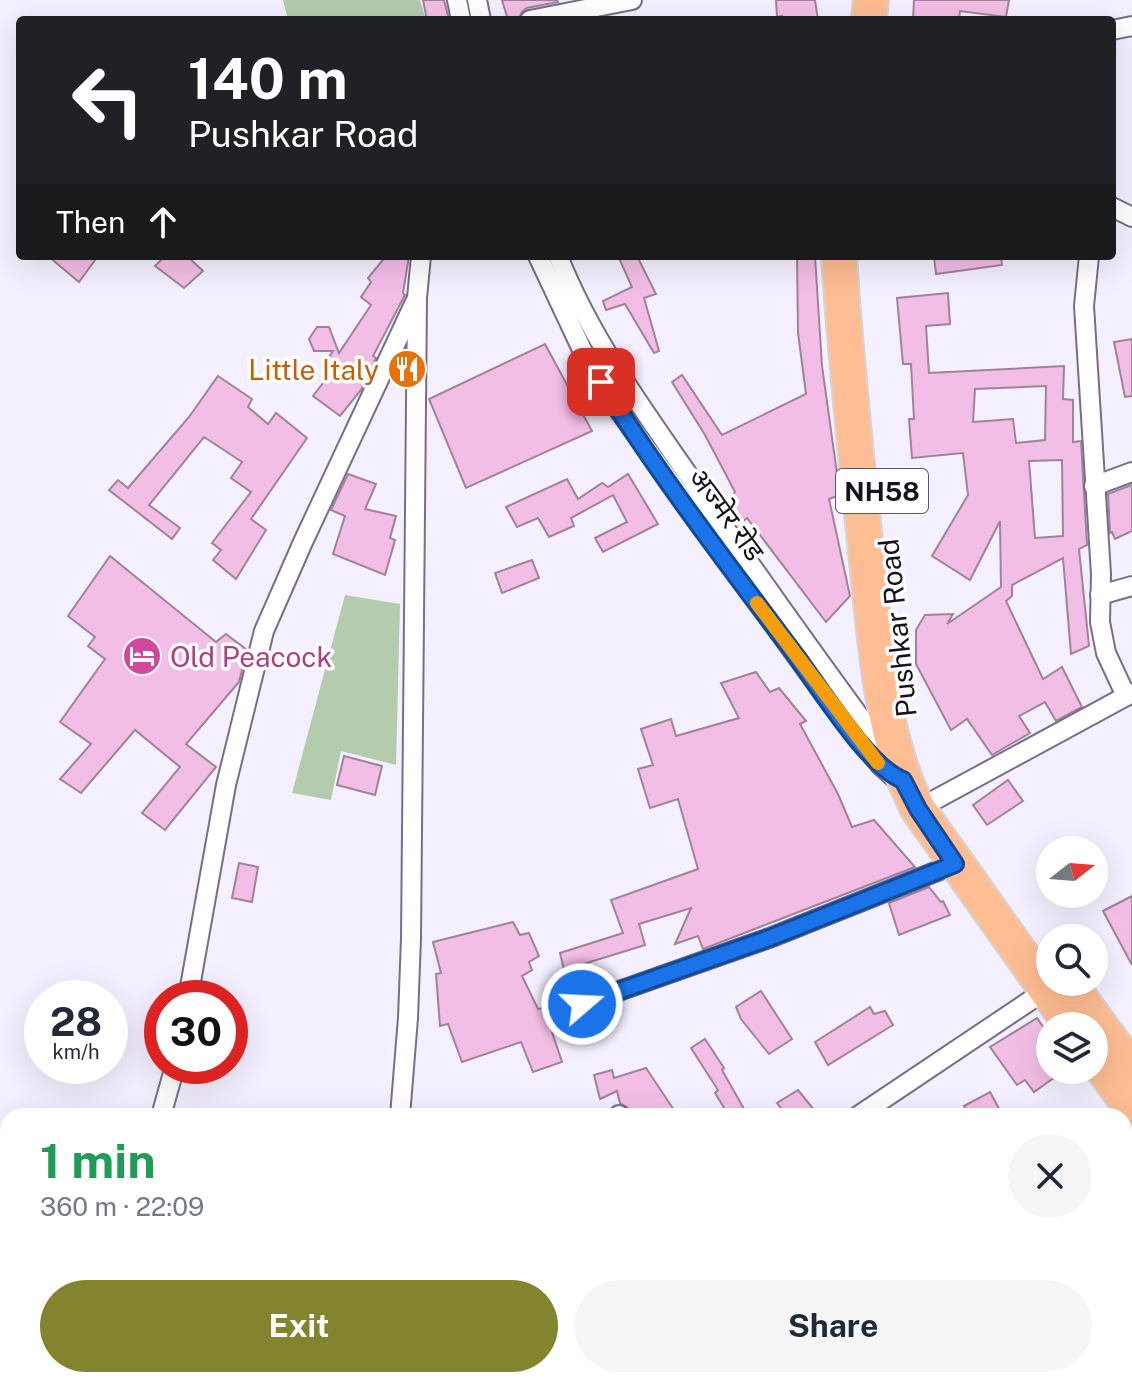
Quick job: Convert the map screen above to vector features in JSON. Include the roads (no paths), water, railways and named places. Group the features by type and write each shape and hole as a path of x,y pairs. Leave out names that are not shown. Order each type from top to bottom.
{"highway":[{"name":"Pushkar Road","path":"839,260 872,612 914,779 955,864 1036,956"},
{"name":"Pushkar Road","path":"861,260 867,347 914,779 1036,950"},
{"name":"Pushkar Road","path":"1068,996 1129,1089"},
{"name":"Pushkar Road","path":"1108,1069 1129,1089"}],"street":[{"path":"550,16 632,0"},
{"path":"401,1108 411,938 417,298 421,260"},
{"name":"अज्मेर रोड","path":"540,260 593,351 626,420 832,705 880,765 892,776 914,779"},
{"name":"अज्मेर रोड","path":"560,260 593,351 876,739 914,779"},
{"path":"914,779 1129,695 1101,637 1101,574 1084,306 1089,260"},
{"path":"191,980 226,785 264,631 417,298"},
{"path":"1094,486 1132,472"},
{"path":"1100,595 1132,586"},
{"path":"582,1004 772,937 955,864"},
{"path":"869,1108 1036,990"},
{"path":"163,1108 170,1084"}],"place":[{"name":"Little Italy","path":"407,369"},
{"name":"Old Peacock","path":"142,656"}]}
